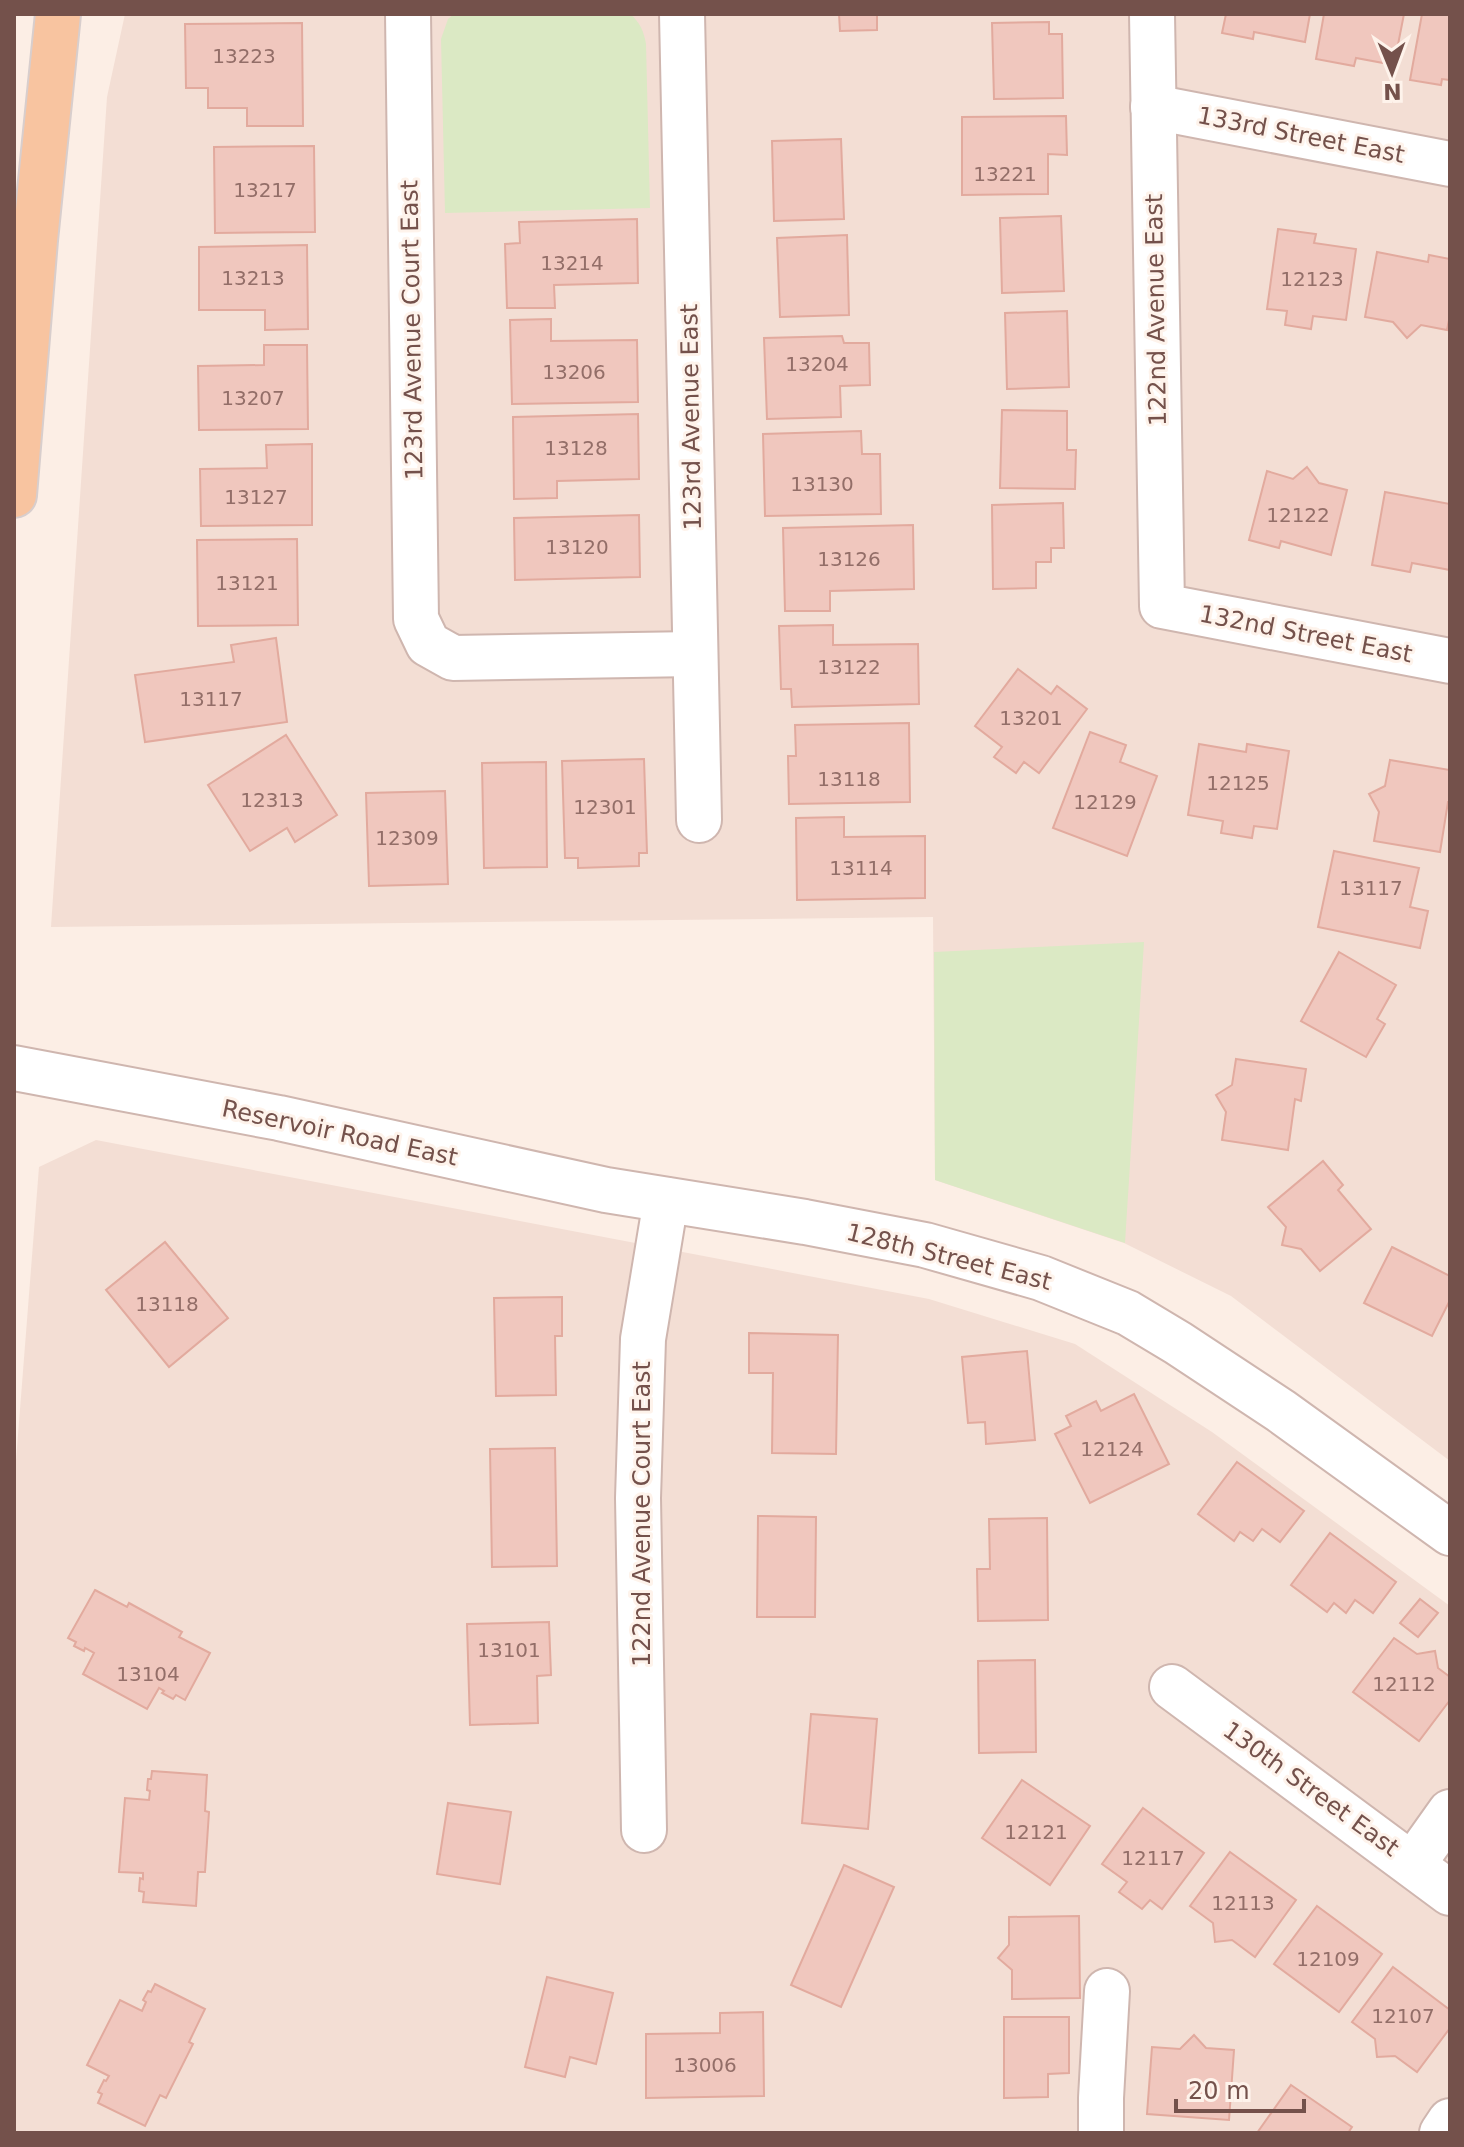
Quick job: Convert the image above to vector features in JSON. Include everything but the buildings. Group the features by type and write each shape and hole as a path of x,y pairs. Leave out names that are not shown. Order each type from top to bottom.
{"main road":[{"path":"14,495 16,428 58,14"}],"street":[{"name":"123rd Avenue Court East","path":"408,14 416,619 428,644 453,658 695,654"},
{"name":"123rd Avenue East","path":"682,14 699,820"},
{"name":"122nd Avenue East","path":"1152,14 1162,606"},
{"name":"133rd Street East","path":"1153,107 1450,164"},
{"name":"132nd Street East","path":"1162,606 1450,661"},
{"name":"Reservoir Road East","path":"14,1068 279,1118 606,1190 666,1200"},
{"name":"128th Street East","path":"666,1200 925,1245 1041,1278 1128,1313 1281,1411 1450,1533"},
{"name":"122nd Avenue Court East","path":"644,1830 638,1498 643,1339 666,1200"},
{"name":"130th Street East","path":"1172,1687 1450,1893"},
{"path":"1413,1864 1450,1812"},
{"path":"1101,2133 1107,1991"},
{"path":"1442,2133 1450,2121"}],"shaded area":[{"path":"125,14 1450,14 1450,1461 1231,1296 1124,1243 935,1180 933,917 51,927 107,97"},
{"path":"96,1140 929,1299 1075,1344 1212,1432 1450,1606 1450,2133 14,2133 14,1486 39,1167"}],"green space":[{"path":"454,14 630,14 641,28 646,44 650,208 445,213 441,39 448,19"},
{"path":"1144,942 1125,1243 935,1180 934,952"}]}
